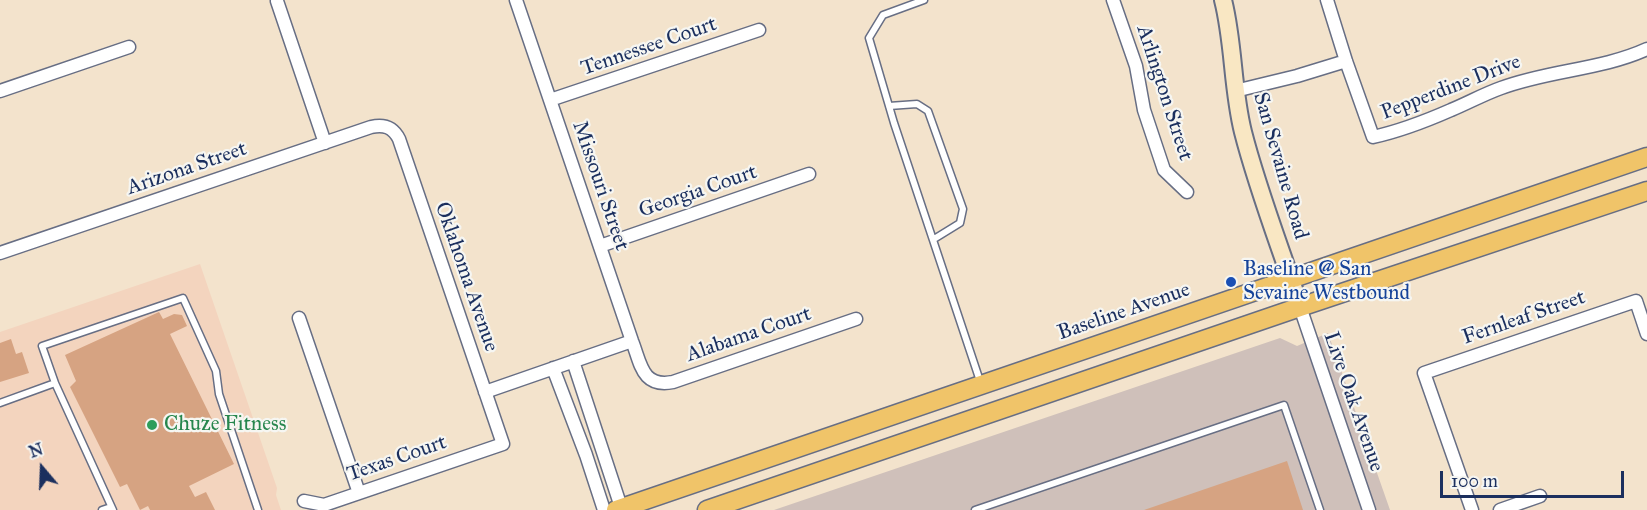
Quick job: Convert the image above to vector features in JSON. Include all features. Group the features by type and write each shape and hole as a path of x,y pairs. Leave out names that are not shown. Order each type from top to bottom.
{"main road":[{"name":"Baseline Avenue","path":"616,510 1647,157"},
{"path":"707,510 1647,191"}],"street":[{"name":"Missouri Street","path":"516,0 632,341 642,367 653,382"},
{"name":"Arlington Street","path":"1113,0 1136,66 1144,110 1164,170 1186,192"},
{"name":"San Sevaine Road","path":"1223,0 1228,18 1235,91 1242,131 1300,307"},
{"path":"1235,91 1346,61 1327,0"},
{"path":"277,1 325,143"},
{"name":"Tennessee Court","path":"550,100 759,30"},
{"path":"0,91 129,47"},
{"name":"Pepperdine Drive","path":"1346,61 1373,137 1396,132 1451,111 1501,88 1536,76 1598,64 1647,49"},
{"name":"Arizona Street","path":"0,253 376,126 388,127"},
{"name":"Oklahoma Avenue","path":"388,127 393,129 399,140 503,444"},
{"name":"Georgia Court","path":"600,246 809,174"},
{"name":"Fernleaf Street","path":"1472,510 1424,373 1636,301 1647,334"},
{"name":"Live Oak Avenue","path":"1300,307 1369,510"},
{"path":"299,318 359,493"},
{"name":"Alabama Court","path":"653,382 673,382 856,319"},
{"path":"485,392 632,341"},
{"path":"573,361 616,510"},
{"path":"553,368 586,455 616,510"},
{"name":"Texas Court","path":"304,501 324,504 503,444"},
{"path":"1500,510 1540,496"}],"lane":[{"path":"924,0 883,15 869,38 889,106 982,385"},
{"path":"889,106 917,104 928,111 963,209 960,223 934,239"},
{"path":"102,510 112,508 55,383 42,346 183,298 216,371 219,394 258,510"},
{"path":"0,403 55,383"},
{"path":"975,510 1284,405 1320,510"}],"shaded area":[{"path":"200,264 277,488 276,495 281,510 0,510 0,332"},
{"path":"1328,333 1390,510 774,510 1280,338 1297,346"}],"building":[{"name":"Chuze Fitness","path":"159,312 163,319 174,314 182,315 187,326 170,334 234,464 189,486 195,497 206,492 215,510 150,510 148,506 140,510 127,484 120,487 70,387 76,381 65,355"},
{"path":"11,339 16,354 22,352 29,373 0,382 0,343"},
{"path":"1287,461 1303,510 1144,510"}],"place":[{"name":"Baseline @ San Sevaine Westbound","path":"1231,282"},
{"name":"Chuze Fitness","path":"152,425"}]}
